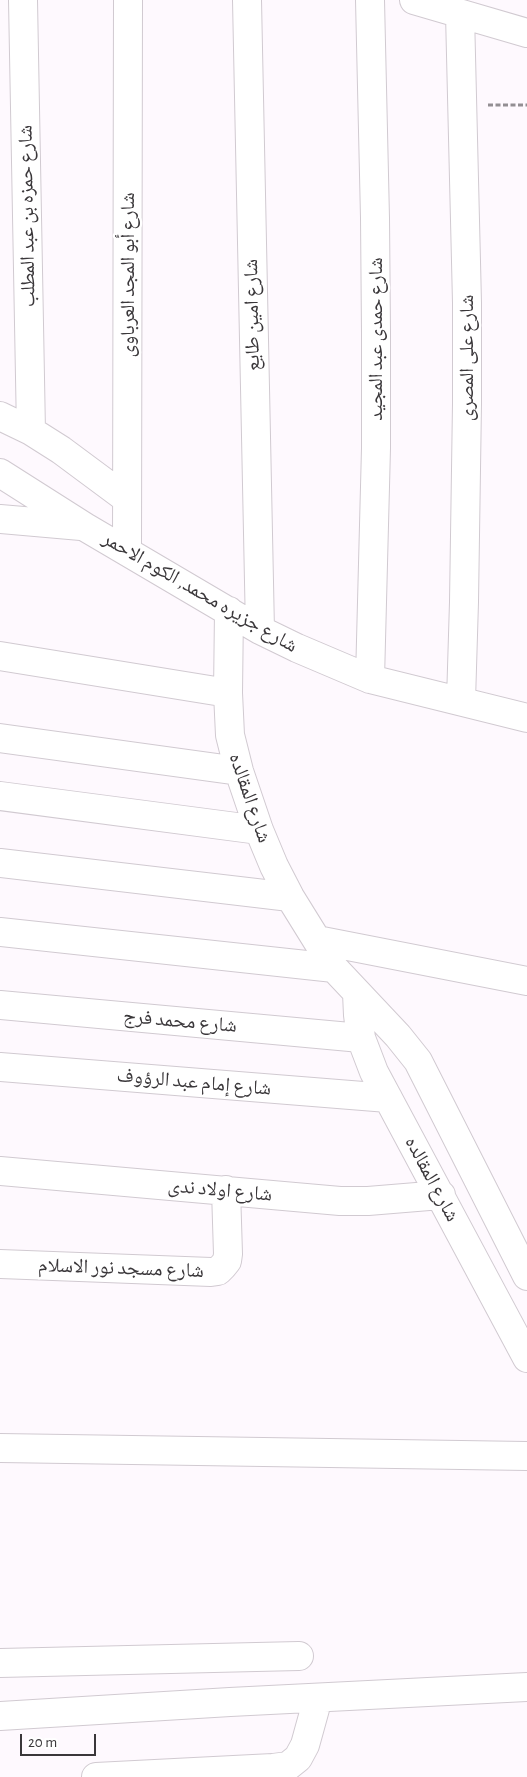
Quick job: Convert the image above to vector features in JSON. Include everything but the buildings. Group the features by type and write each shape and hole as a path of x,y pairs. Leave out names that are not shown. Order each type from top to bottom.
{"street":[{"name":"شارع حمزه بن عبد المطلب","path":"23,0 31,431"},
{"name":"شارع أبو المجد العرباوى","path":"127,550 128,0"},
{"name":"شارع امين طايع","path":"247,0 260,630"},
{"name":"شارع حمدى عبد المجيد","path":"370,0 374,122 376,448 370,679"},
{"path":"436,5 527,33"},
{"name":"شارع على المصرى","path":"436,5 462,104 467,403 464,602 460,702"},
{"path":"0,416 31,431 74,459 127,499"},
{"name":"شارع جزيره محمد, الكوم الاحمر","path":"0,472 85,527 260,630 297,648 370,679 527,718"},
{"path":"0,519 85,527"},
{"name":"شارع المقالده","path":"229,611 228,693 230,735 239,770 259,830 274,866 290,897 334,968 398,1036 418,1061 527,1276"},
{"path":"0,656 228,693"},
{"path":"0,738 239,770"},
{"path":"0,796 259,830"},
{"path":"0,863 290,897"},
{"path":"0,932 334,968"},
{"path":"317,940 527,981"},
{"name":"شارع المقالده","path":"357,993 361,1038 372,1066 523,1343"},
{"name":"شارع محمد فرج","path":"0,1005 361,1038"},
{"name":"شارع إمام عبد الرؤوف","path":"0,1067 388,1098"},
{"name":"شارع اولاد ندى","path":"0,1171 340,1200 368,1201 441,1195"},
{"name":"شارع مسجد نور الاسلام","path":"0,1264 211,1272 218,1270 224,1266 228,1254 226,1190"},
{"path":"0,1448 527,1456"},
{"path":"0,1662 299,1656"},
{"path":"0,1716 527,1686"},
{"path":"96,1777 288,1766 298,1758 305,1745 318,1698"}],"path":[{"path":"462,104 527,105"}]}
